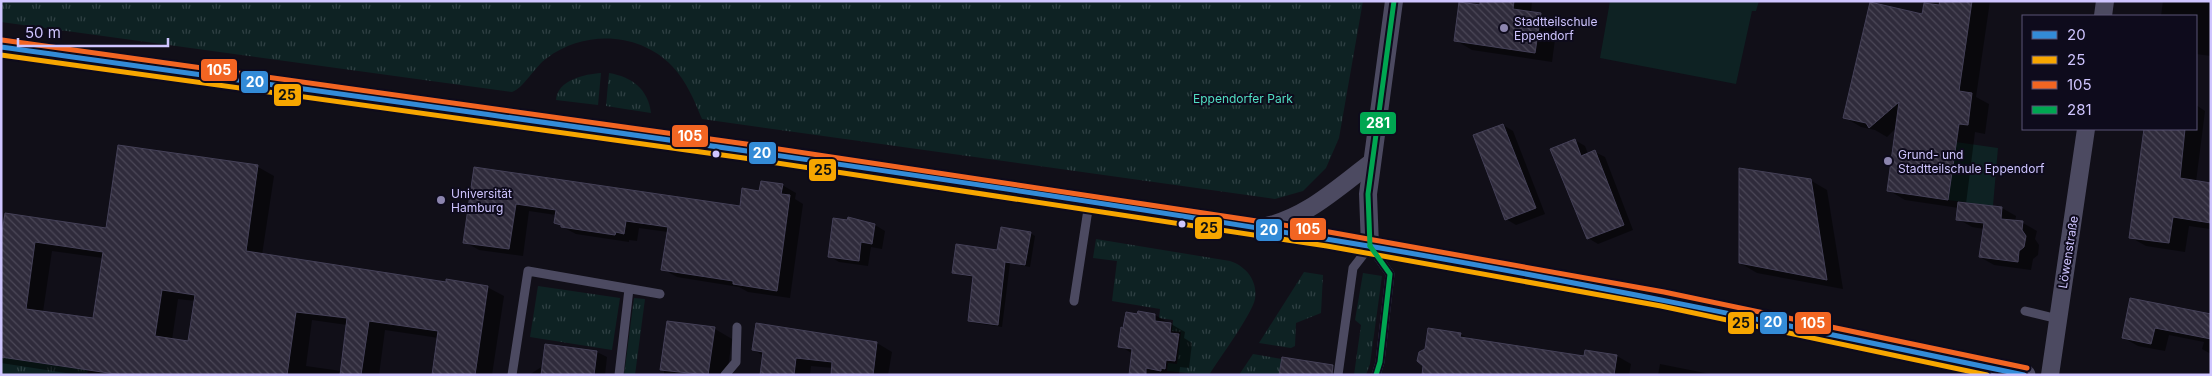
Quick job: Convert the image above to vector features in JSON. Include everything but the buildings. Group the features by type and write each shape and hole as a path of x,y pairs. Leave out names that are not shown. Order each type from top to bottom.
{"street":[{"path":"1370,246 1368,204 1372,162 1394,1"},
{"path":"2103,15 2105,1"},
{"path":"1,47 745,151 1370,246 1662,299 2026,375"},
{"name":"Löwenstraße","path":"2050,375 2086,130"},
{"path":"1254,228 1279,224 1301,215 1372,162"}],"lane":[{"path":"1074,301 1089,202"},
{"path":"1338,375 1353,268 1370,246 1390,274 1380,362 1376,375"},
{"path":"512,375 528,270 660,294"},
{"path":"619,375 629,289"},
{"path":"2025,311 2058,319"},
{"path":"725,375 736,362 737,326"}],"green space":[{"name":"Eppendorfer Park","path":"1,1 1363,1 1339,138 1326,168 1303,191 1275,199 702,119 686,85 672,66 644,46 628,41 595,39 562,49 547,58 521,86 512,92 1,22"},
{"path":"1610,1 1759,1 1756,11 1752,11 1736,84 1600,58"},
{"path":"601,73 598,105 556,100 561,87 566,83 587,75"},
{"path":"609,73 632,81 638,86 646,97 651,113 606,106"},
{"path":"1956,142 1998,148 1993,206 1948,200"},
{"path":"1096,239 1230,261 1246,270 1255,286 1253,306 1209,375 1167,371 1168,363 1177,364 1181,332 1172,331 1173,320 1159,318 1160,309 1112,301 1117,261 1093,258"},
{"path":"1304,272 1323,275 1321,313 1296,323 1295,346 1291,348 1259,343"},
{"path":"1363,273 1382,276 1370,364 1366,375 1354,375 1361,325 1355,320"},
{"path":"538,286 620,298 612,350 530,337"},
{"path":"634,298 645,299 635,375 624,375"},
{"path":"1253,354 1282,359 1279,375 1239,375"},
{"path":"1,357 88,370 87,375 1,375"}],"transit line":[{"name":"281","path":"1370,246 1368,194 1394,1"},
{"name":"105","path":"2,40 746,144 1329,232 1664,292 2027,368"},
{"name":"20","path":"1,47 996,187 1326,239 1589,286 1763,320 2024,375"},
{"name":"25","path":"1,55 744,158 1327,246 1661,306 1987,375"},
{"name":"281","path":"1370,246 1390,274 1380,362 1376,375"}],"place":[{"name":"Stadtteilschule Eppendorf","path":"1504,28"},
{"name":"Grund- und Stadtteilschule Eppendorf","path":"1888,161"},
{"name":"Universität Hamburg","path":"441,200"}]}
